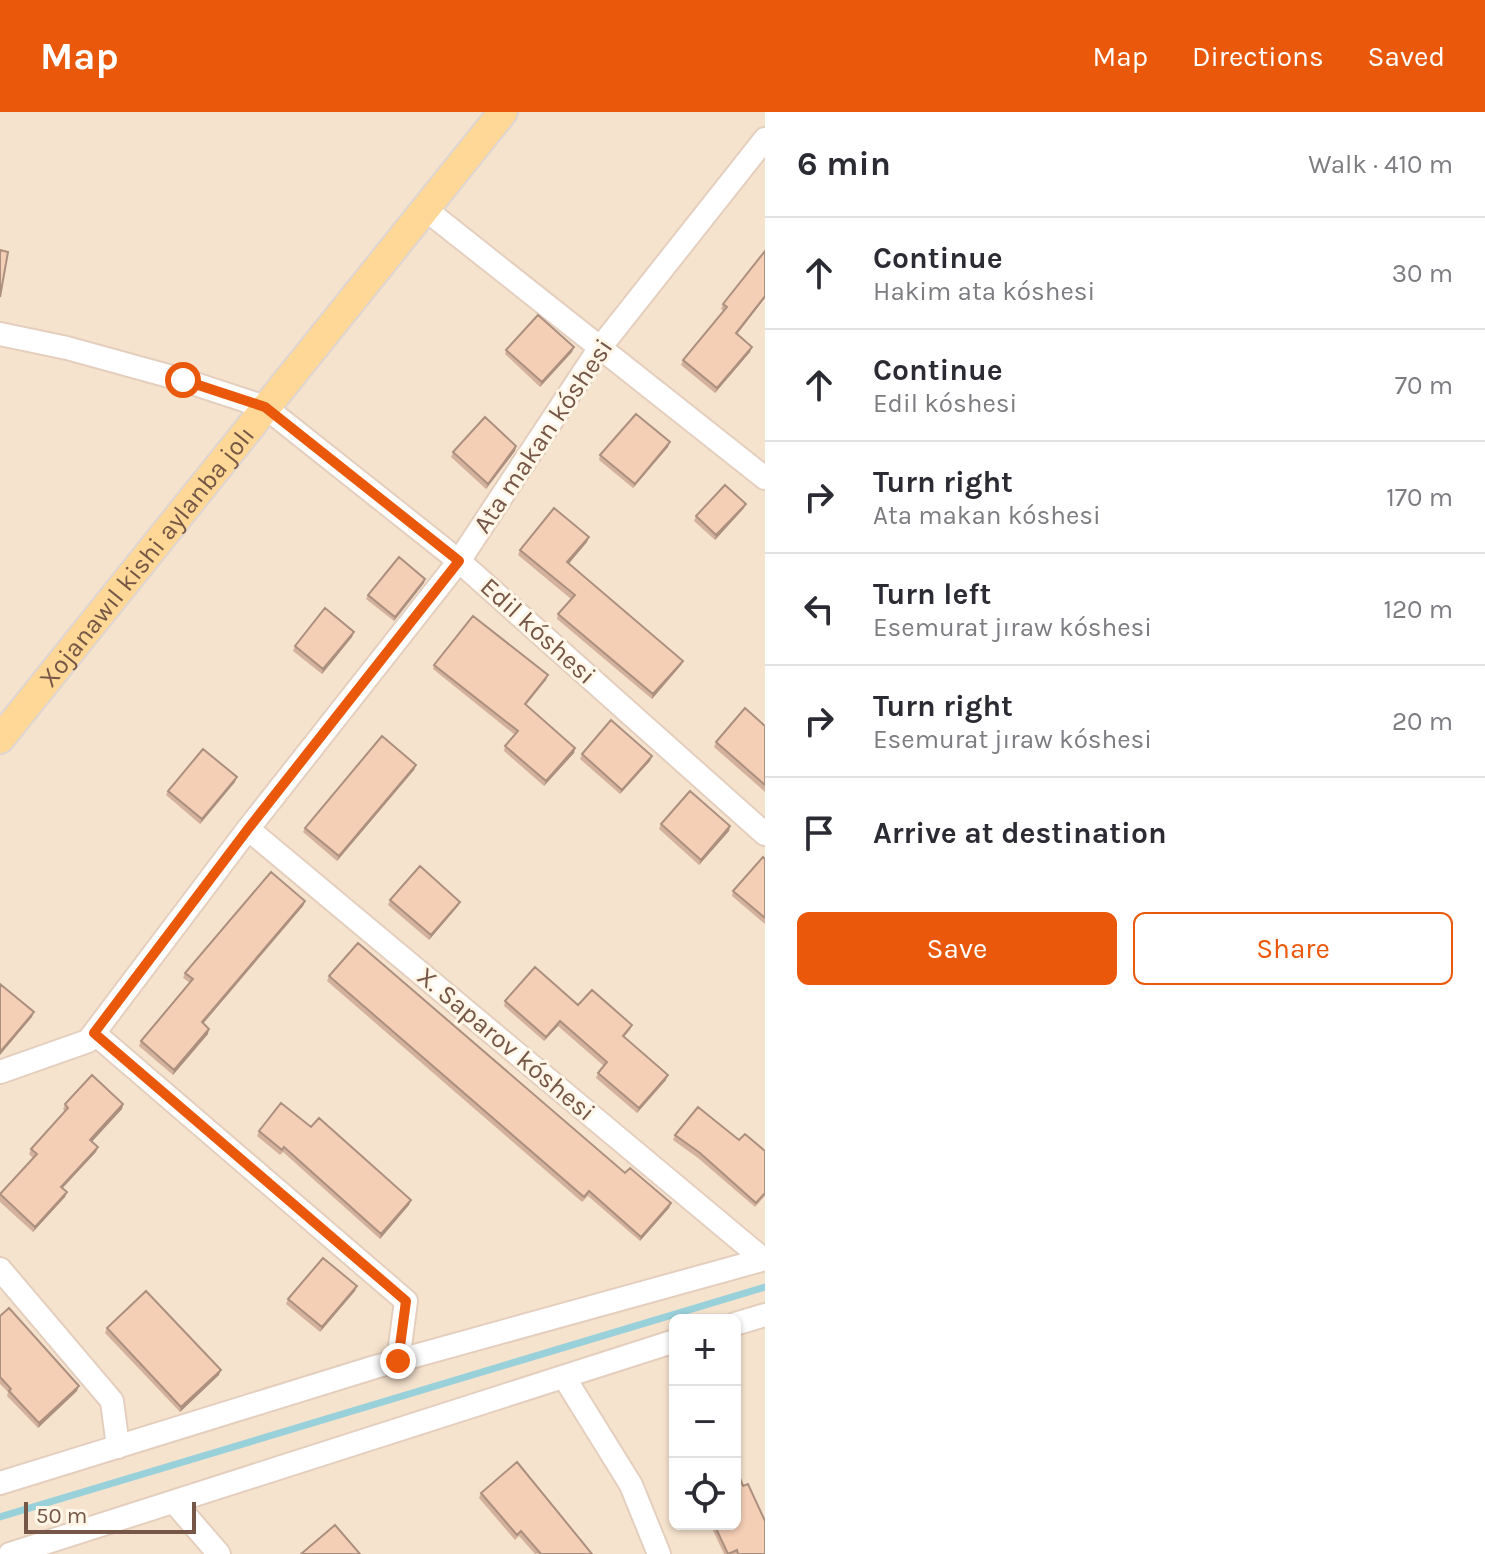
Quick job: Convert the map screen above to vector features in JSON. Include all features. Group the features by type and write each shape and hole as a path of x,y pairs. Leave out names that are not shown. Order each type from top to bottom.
{"main road":[{"name":"Xojanawıl kishi aylanba jolı","path":"0,739 425,209 495,114"}],"street":[{"name":"Ata makan kóshesi","path":"0,1072 88,1041 248,829 459,561 599,349 765,139"},
{"path":"425,209 765,478"},
{"path":"0,334 67,348 183,380 265,407"},
{"name":"Edil kóshesi","path":"265,407 459,561 765,834"},
{"name":"X. Saparov kóshesi","path":"248,829 764,1259"},
{"path":"94,1033 406,1301 398,1361"},
{"path":"0,1483 398,1361 764,1259"},
{"path":"0,1269 112,1401 118,1447"},
{"path":"741,1322 765,1315"},
{"path":"10,1554 669,1343"},
{"path":"564,1377 631,1485 659,1554"},
{"path":"174,1502 219,1554"}],"shaded area":[{"path":"0,112 765,112 765,1554 0,1554"}],"building":[{"path":"0,250 8,252 0,297"},
{"path":"765,251 765,296 736,333 752,347 717,388 683,360 727,307 723,304"},
{"path":"538,315 574,347 542,382 506,350"},
{"path":"636,414 670,442 635,484 600,455"},
{"path":"485,417 516,446 488,484 453,452"},
{"path":"725,485 746,504 716,535 696,516"},
{"path":"554,508 589,537 567,562 683,661 653,694 558,614 575,595 520,550"},
{"path":"399,557 425,579 395,617 368,595"},
{"path":"325,608 354,632 323,669 295,646"},
{"path":"473,616 548,675 525,704 575,748 546,781 505,746 518,731 434,665"},
{"path":"745,708 765,726 765,785 716,742"},
{"path":"611,720 652,756 622,790 582,754"},
{"path":"382,736 416,765 339,856 305,828"},
{"path":"203,749 237,777 202,819 168,791"},
{"path":"690,791 730,826 701,860 661,824"},
{"path":"763,857 765,859 765,918 733,891"},
{"path":"420,866 460,902 431,935 390,900"},
{"path":"271,872 305,901 202,1022 209,1029 174,1070 141,1041 193,979 185,973"},
{"path":"358,943 625,1173 630,1168 671,1203 641,1237 589,1191 584,1197 329,976"},
{"path":"535,967 578,1005 592,990 632,1025 623,1036 668,1075 639,1108 598,1073 607,1062 560,1021 546,1037 505,1001"},
{"path":"0,984 34,1012 0,1052"},
{"path":"92,1075 123,1104 90,1140 98,1147 61,1187 67,1192 35,1227 0,1194 37,1154 31,1149 68,1108 65,1104"},
{"path":"281,1103 311,1127 319,1118 411,1200 381,1234 284,1147 282,1150 259,1131"},
{"path":"698,1107 739,1140 745,1134 765,1151 765,1193 756,1203 675,1135"},
{"path":"323,1258 357,1286 322,1327 288,1299"},
{"path":"146,1291 221,1370 181,1407 107,1328"},
{"path":"9,1308 79,1386 39,1423 0,1377 0,1316"},
{"path":"517,1462 592,1554 541,1554 521,1531 517,1535 481,1493"},
{"path":"741,1481 743,1486 748,1484 765,1521 765,1554 738,1554 737,1550 728,1554 717,1530 741,1530"},
{"path":"335,1525 360,1554 301,1554"}],"waterway":[{"path":"0,1517 765,1287"}],"route":[{"path":"183,380 265,407 459,561 248,829 94,1033 406,1301 398,1361"}]}
